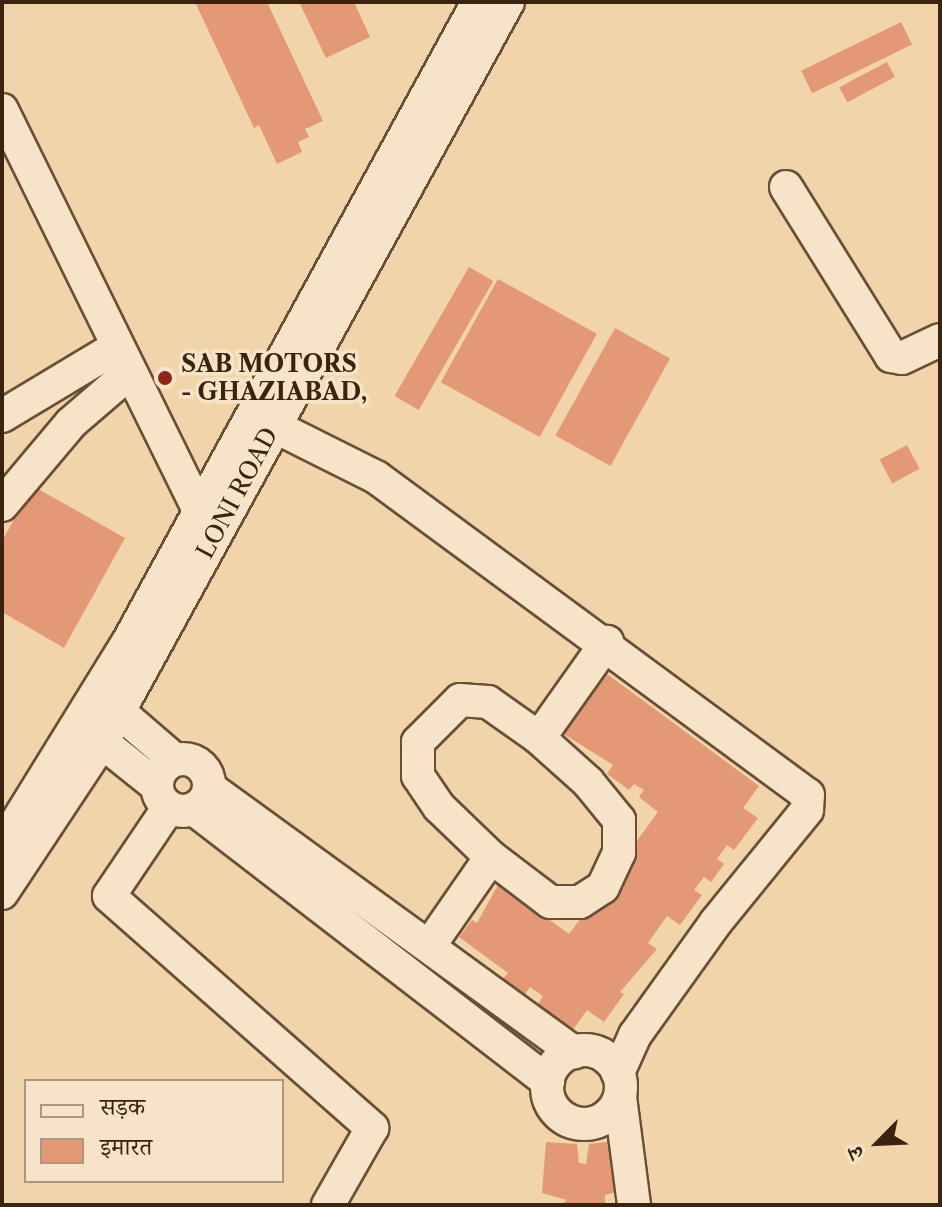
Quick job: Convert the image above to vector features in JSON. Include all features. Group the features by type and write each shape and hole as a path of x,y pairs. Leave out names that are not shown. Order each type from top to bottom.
{"street":[{"name":"LONI ROAD","path":"2,846 272,425 426,122 478,2"},
{"name":"LONI ROAD","path":"2,893 102,742 206,526 426,122 508,2"},
{"path":"2,110 206,526"},
{"path":"786,187 891,356 902,358 940,340"},
{"path":"2,416 124,359"},
{"path":"2,505 124,359"},
{"path":"272,425 376,477 607,642 802,789 809,803 635,1035 619,1085 596,1122 572,1122 553,1106 548,1082 558,1061 574,1052"},
{"path":"539,738 607,642"},
{"path":"460,700 488,702 539,738 588,782 619,820 619,853 603,887 580,902 550,902 491,857 439,807 418,776 418,742 460,700"},
{"path":"118,711 181,790 548,1082"},
{"path":"102,742 430,945 574,1052 603,1054 619,1085 634,1205"},
{"path":"181,790 109,896 372,1128 328,1205"},
{"path":"430,945 491,857"}],"building":[{"path":"195,2 267,2 323,121 305,129 309,137 298,142 302,152 277,164 259,125 254,128"},
{"path":"299,2 354,2 370,37 326,58"},
{"path":"901,22 912,44 812,93 801,71"},
{"path":"887,62 895,77 847,102 839,87"},
{"path":"469,267 493,281 419,410 394,396"},
{"path":"498,279 597,334 540,437 441,382"},
{"path":"615,328 670,359 610,466 555,436"},
{"path":"907,445 920,469 892,483 880,460"},
{"path":"33,486 125,538 64,648 2,612 2,541"},
{"path":"603,671 759,786 743,808 758,818 734,850 727,845 717,859 724,864 711,882 704,877 694,890 702,895 680,925 667,916 648,943 657,949 620,992 624,994 604,1022 587,1010 572,1031 537,1006 543,996 530,987 524,996 502,980 508,973 459,937 472,920 477,923 499,883 569,934 584,914 590,918 605,897 613,903 624,887 616,882 620,864 658,812 639,797 644,790 634,784 629,790 607,774 613,765 559,731"},
{"path":"625,1140 625,1190 605,1195 605,1205 560,1205 567,1200 542,1193 546,1142 577,1144 579,1163 586,1164 589,1144"}],"place":[{"name":"SAB MOTORS - GHAZIABAD,","path":"165,378"}]}
